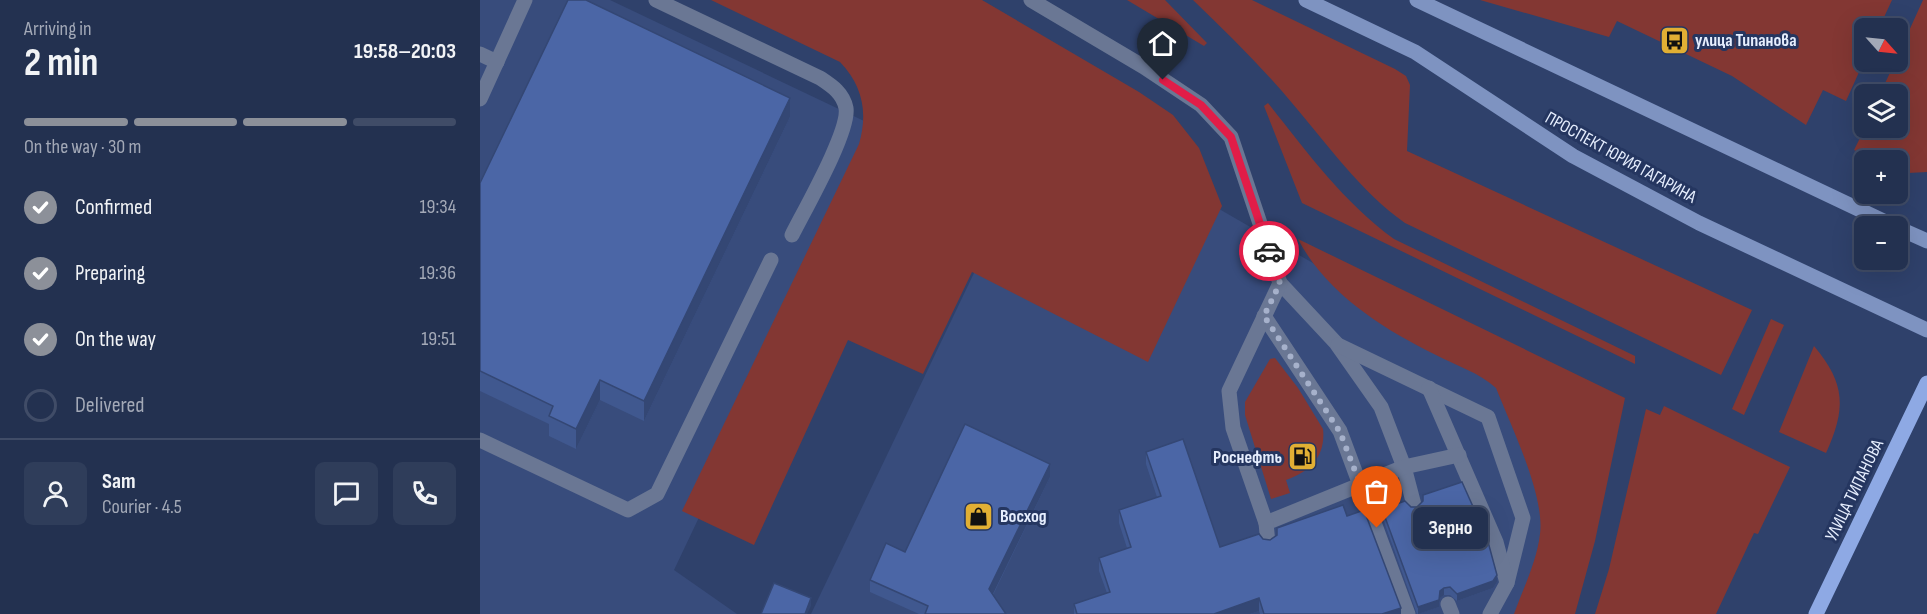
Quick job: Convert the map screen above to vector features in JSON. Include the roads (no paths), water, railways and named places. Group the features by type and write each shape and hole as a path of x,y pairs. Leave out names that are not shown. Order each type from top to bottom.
{"main road":[{"name":"ПРОСПЕКТ ЮРИЯ ГАГАРИНА","path":"1306,0 1415,52 1572,156 1699,223 1927,330"},
{"path":"1417,0 1873,216"},
{"path":"1908,233 1927,242"},
{"name":"УЛИЦА ТИПАНОВА","path":"1816,614 1927,383"}],"lane":[{"path":"480,99 525,0"},
{"path":"656,0 820,78 838,90 846,109 844,129 792,236"},
{"path":"1031,0 1144,67 1201,105 1231,137 1280,283 1336,343 1381,407 1404,467 1414,505"},
{"path":"480,54 497,62"},
{"path":"480,440 628,510 657,495 771,260"},
{"path":"1268,543 1266,523 1233,428 1228,391 1280,283"},
{"path":"1264,316 1340,432 1408,614"},
{"path":"1336,343 1488,417 1523,518 1507,583 1490,614"},
{"path":"1429,388 1496,542 1507,583"},
{"path":"1266,523 1404,467 1459,455"}],"place":[{"name":"улица Типанова","path":"1674,40"},
{"name":"Роснефть","path":"1303,457"},
{"name":"Восход","path":"979,516"},
{"name":"Зерно","path":"1377,528"}]}
